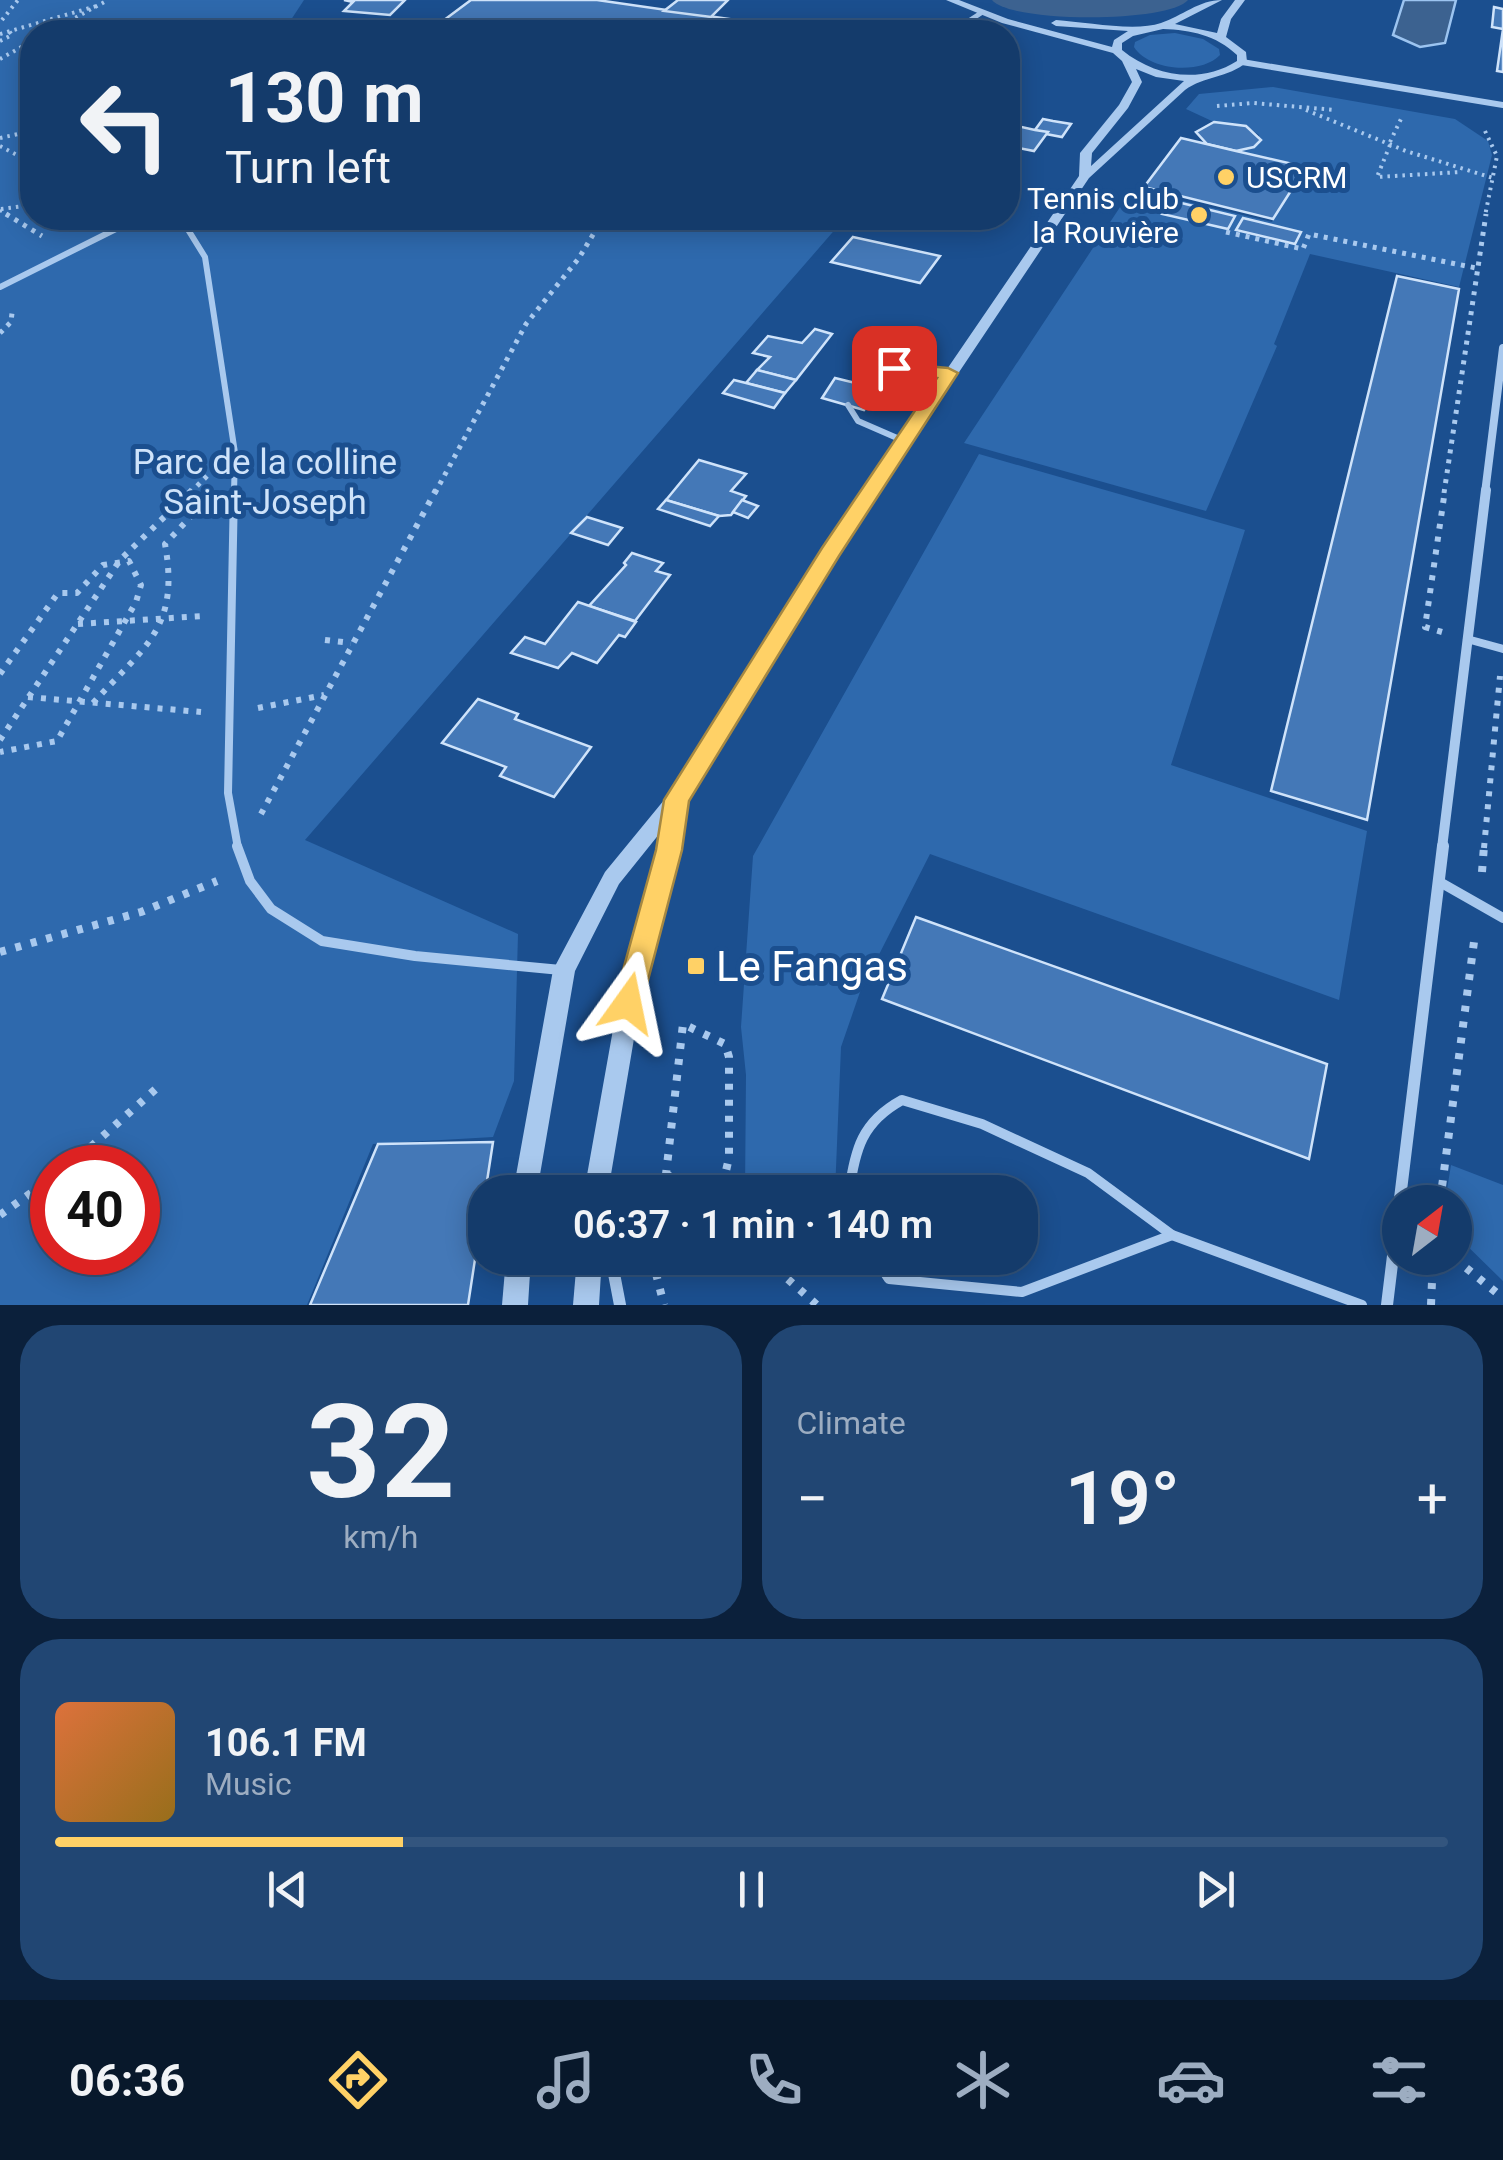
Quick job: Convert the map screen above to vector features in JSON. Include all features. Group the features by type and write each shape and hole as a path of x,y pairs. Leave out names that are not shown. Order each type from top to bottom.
{"street":[{"path":"951,0 1006,20"},
{"path":"1160,28 1217,0"},
{"path":"1220,37 1226,19 1240,0"},
{"path":"981,13 1220,37 1242,54 1242,62 1233,70 1197,77 1157,73 1127,61"},
{"path":"1020,24 1117,51 1127,61 1136,82 1124,106 1086,153 1086,176"},
{"path":"1117,51 1118,42 1141,30"},
{"path":"1242,62 1503,105"},
{"path":"528,1175 564,970 612,878 676,800 948,373 1086,176 1107,161 1155,109 1197,77"},
{"path":"1386,1305 1503,348"},
{"path":"599,1175 635,968 660,888 676,800"},
{"path":"515,1305 518,1275"},
{"path":"586,1305 589,1275"},
{"path":"614,1275 620,1305"}],"lane":[{"path":"970,20 981,13"},
{"path":"0,287 114,230"},
{"path":"188,230 204,256 235,453 226,712 228,793 235,839 250,882 271,909 322,941 416,956 564,970"},
{"path":"862,384 872,374 894,368 948,373"},
{"path":"848,405 858,422 904,442"},
{"path":"1467,638 1502,648"},
{"path":"1438,881 1503,918"},
{"path":"852,1175 856,1142 878,1112 902,1100 982,1124 1088,1173 1172,1235 1362,1305"},
{"path":"887,1275 890,1280 1022,1292 1172,1235"}],"path":[{"path":"1,20 18,0"},
{"path":"71,20 108,0"},
{"path":"43,20 100,4"},
{"path":"0,34 20,26"},
{"path":"0,41 12,36 9,30"},
{"path":"1296,106 1390,144 1493,178"},
{"path":"1205,108 1296,106 1343,111"},
{"path":"1418,121 1400,119 1378,176 1468,172"},
{"path":"1467,638 1425,626 1476,268 1493,178 1495,146 1483,129"},
{"path":"33,230 69,252"},
{"path":"235,839 252,834 350,643 526,324 595,230"},
{"path":"1226,232 1303,249 1310,234 1476,268"},
{"path":"0,740 120,560 184,494 235,453"},
{"path":"93,703 166,620 170,601 164,544 194,513 184,494"},
{"path":"0,674 58,593 77,593 103,565 129,561 141,584 126,623 57,741 0,752"},
{"path":"78,624 214,615"},
{"path":"324,640 350,643"},
{"path":"1442,1185 1494,774 1502,648"},
{"path":"244,710 324,696"},
{"path":"28,697 213,711"},
{"path":"0,952 140,912 246,868"},
{"path":"667,1174 683,1024 725,1044 729,1057 726,1175"},
{"path":"93,1145 158,1088"},
{"path":"0,1214 30,1193"},
{"path":"1472,1273 1503,1298"},
{"path":"656,1275 664,1305"},
{"path":"783,1275 817,1305"},
{"path":"1431,1305 1433,1275"}],"green space":[{"name":"Parc de la colline Saint-Joseph","path":"0,0 304,0 291,20 20,20 20,230 835,230 305,840 518,934 514,1081 493,1137 373,1144 307,1305 0,1305"},
{"path":"1175,33 1203,39 1219,49 1220,55 1201,66 1176,68 1151,61 1134,47 1135,42 1150,35"},
{"path":"1273,87 1455,119 1488,141 1492,155 1459,287 1310,254 1274,344 1277,346 1206,511 964,443 1132,189 1272,222 1305,167 1236,151 1259,144 1259,135 1246,126 1214,122 1186,109 1199,94"},
{"path":"979,454 1245,530 1171,765 1367,831 1339,1000 930,854 860,992 841,1047 836,1175 745,1175 746,1075 741,1027 753,856"},
{"path":"1451,1165 1503,1185 1503,1281 1472,1251 1472,1185 1448,1185"}],"shaded area":[{"path":"1404,0 1456,0 1445,43 1420,47 1393,35"}],"building":[{"path":"344,0 405,0 390,15 344,11 353,2"},
{"path":"471,0 597,0 736,20 444,20"},
{"path":"678,0 728,0 711,17 664,11"},
{"path":"1494,7 1503,9 1503,29 1492,27"},
{"path":"1503,29 1503,72 1497,71"},
{"path":"1043,119 1071,124 1062,137 1035,130"},
{"name":"USCRM","path":"1214,122 1246,126 1261,140 1254,147 1236,151 1207,144 1196,132"},
{"path":"1020,126 1048,132 1034,151 1020,148"},
{"name":"USCRM","path":"1181,138 1306,167 1273,219 1144,187"},
{"name":"Tennis club la Rouvière","path":"1169,200 1235,216 1228,229 1162,214"},
{"name":"Tennis club la Rouvière","path":"1243,218 1301,232 1295,244 1236,230"},
{"path":"853,237 940,256 920,283 831,262"},
{"path":"1397,276 1459,289 1367,820 1271,791"},
{"path":"815,329 832,334 796,380 757,370 770,357 753,353 768,336 802,343"},
{"path":"757,370 796,380 785,393 746,383"},
{"path":"835,378 880,389 864,410 822,398"},
{"path":"734,380 785,393 774,408 723,393"},
{"path":"699,460 746,474 731,491 746,496 731,515 719,516 666,500"},
{"path":"666,500 719,516 710,526 658,509"},
{"path":"742,500 758,506 748,518 733,512"},
{"path":"587,517 622,528 608,545 571,533"},
{"path":"632,553 663,563 656,571 670,575 635,621 589,606 626,565"},
{"path":"578,602 636,622 625,637 619,635 597,663 572,653 558,668 511,653 525,637 545,644"},
{"path":"478,699 518,714 515,719 591,747 554,797 500,776 506,767 442,743"},
{"path":"916,917 1327,1064 1309,1159 882,999"},
{"path":"493,1142 488,1175 468,1175 468,1275 473,1275 468,1305 310,1305 378,1144"}],"waterway":[{"path":"1006,0 1092,11 1174,0"}],"place":[{"name":"USCRM","path":"1226,177"},
{"name":"Tennis club la Rouvière","path":"1199,215"},
{"name":"Le Fangas","path":"696,966"}],"route":[{"path":"628,1003 669,850 676,800 948,373 894,368"}]}
